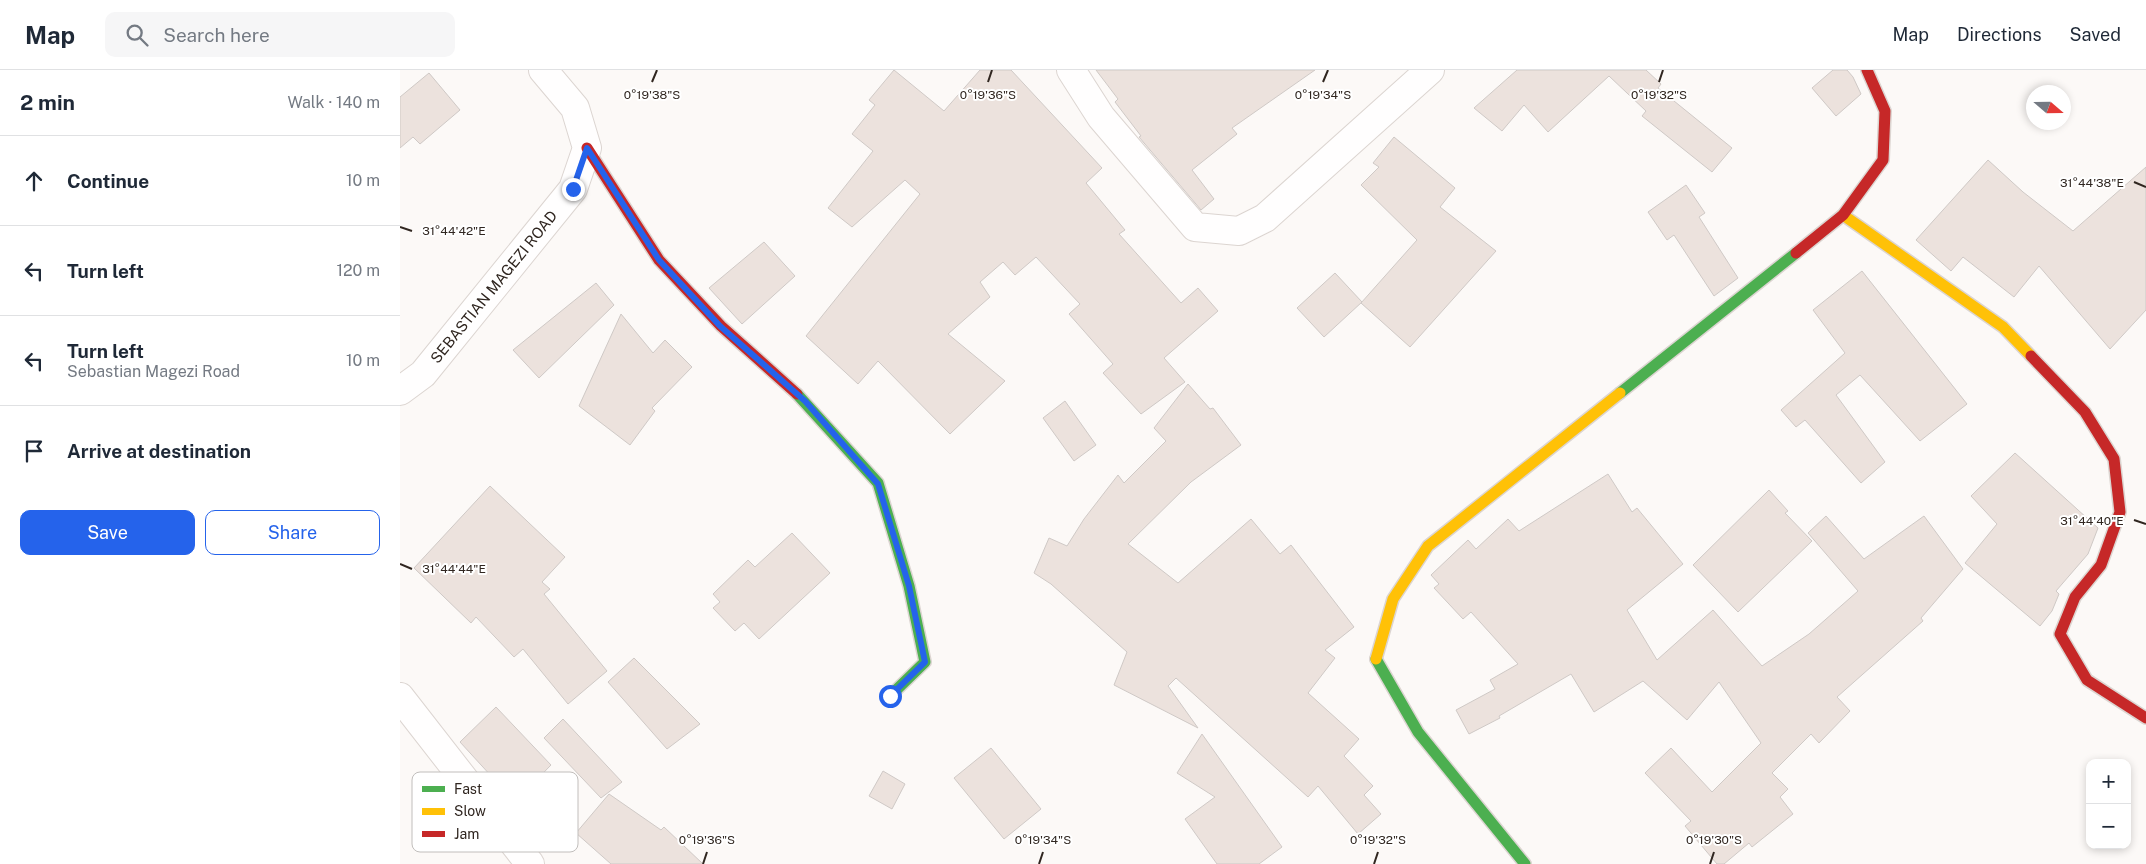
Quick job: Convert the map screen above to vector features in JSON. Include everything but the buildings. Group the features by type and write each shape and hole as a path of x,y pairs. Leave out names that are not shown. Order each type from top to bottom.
{"street":[{"path":"543,70 575,108 587,148 659,260 720,326 805,401 878,484 909,586 925,662 890,696"},
{"path":"1071,70 1101,117 1195,227 1239,231 1265,218 1430,70"},
{"path":"1525,864 1418,732 1376,660 1392,599 1428,546 1843,215 1883,160 1885,111 1867,70"},
{"name":"SEBASTIAN MAGEZI ROAD","path":"400,391 423,374 573,189 587,148"},
{"path":"1843,215 2002,327 2085,412 2114,459 2120,512 2101,565 2075,597 2060,634 2087,680 2146,718"},
{"path":"400,697 458,772"},
{"path":"521,852 530,864"}],"traffic: fast":[{"path":"1620,393 1796,253"},
{"path":"797,394 878,483 909,586 925,662 890,696"},
{"path":"1376,659 1418,732 1525,864"}],"traffic: slow":[{"path":"1843,215 2003,327 2031,356"},
{"path":"1376,659 1393,599 1428,546 1620,393"}],"traffic: jam":[{"path":"1796,253 1843,215 1883,160 1885,111 1867,70"},
{"path":"587,148 659,260 721,326 797,394"},
{"path":"2031,356 2085,412 2114,459 2120,512 2101,565 2075,597 2060,634 2087,680 2146,718"}],"route":[{"path":"573,189 587,148 659,260 720,326 805,401 878,484 909,586 925,662 890,696"}]}
